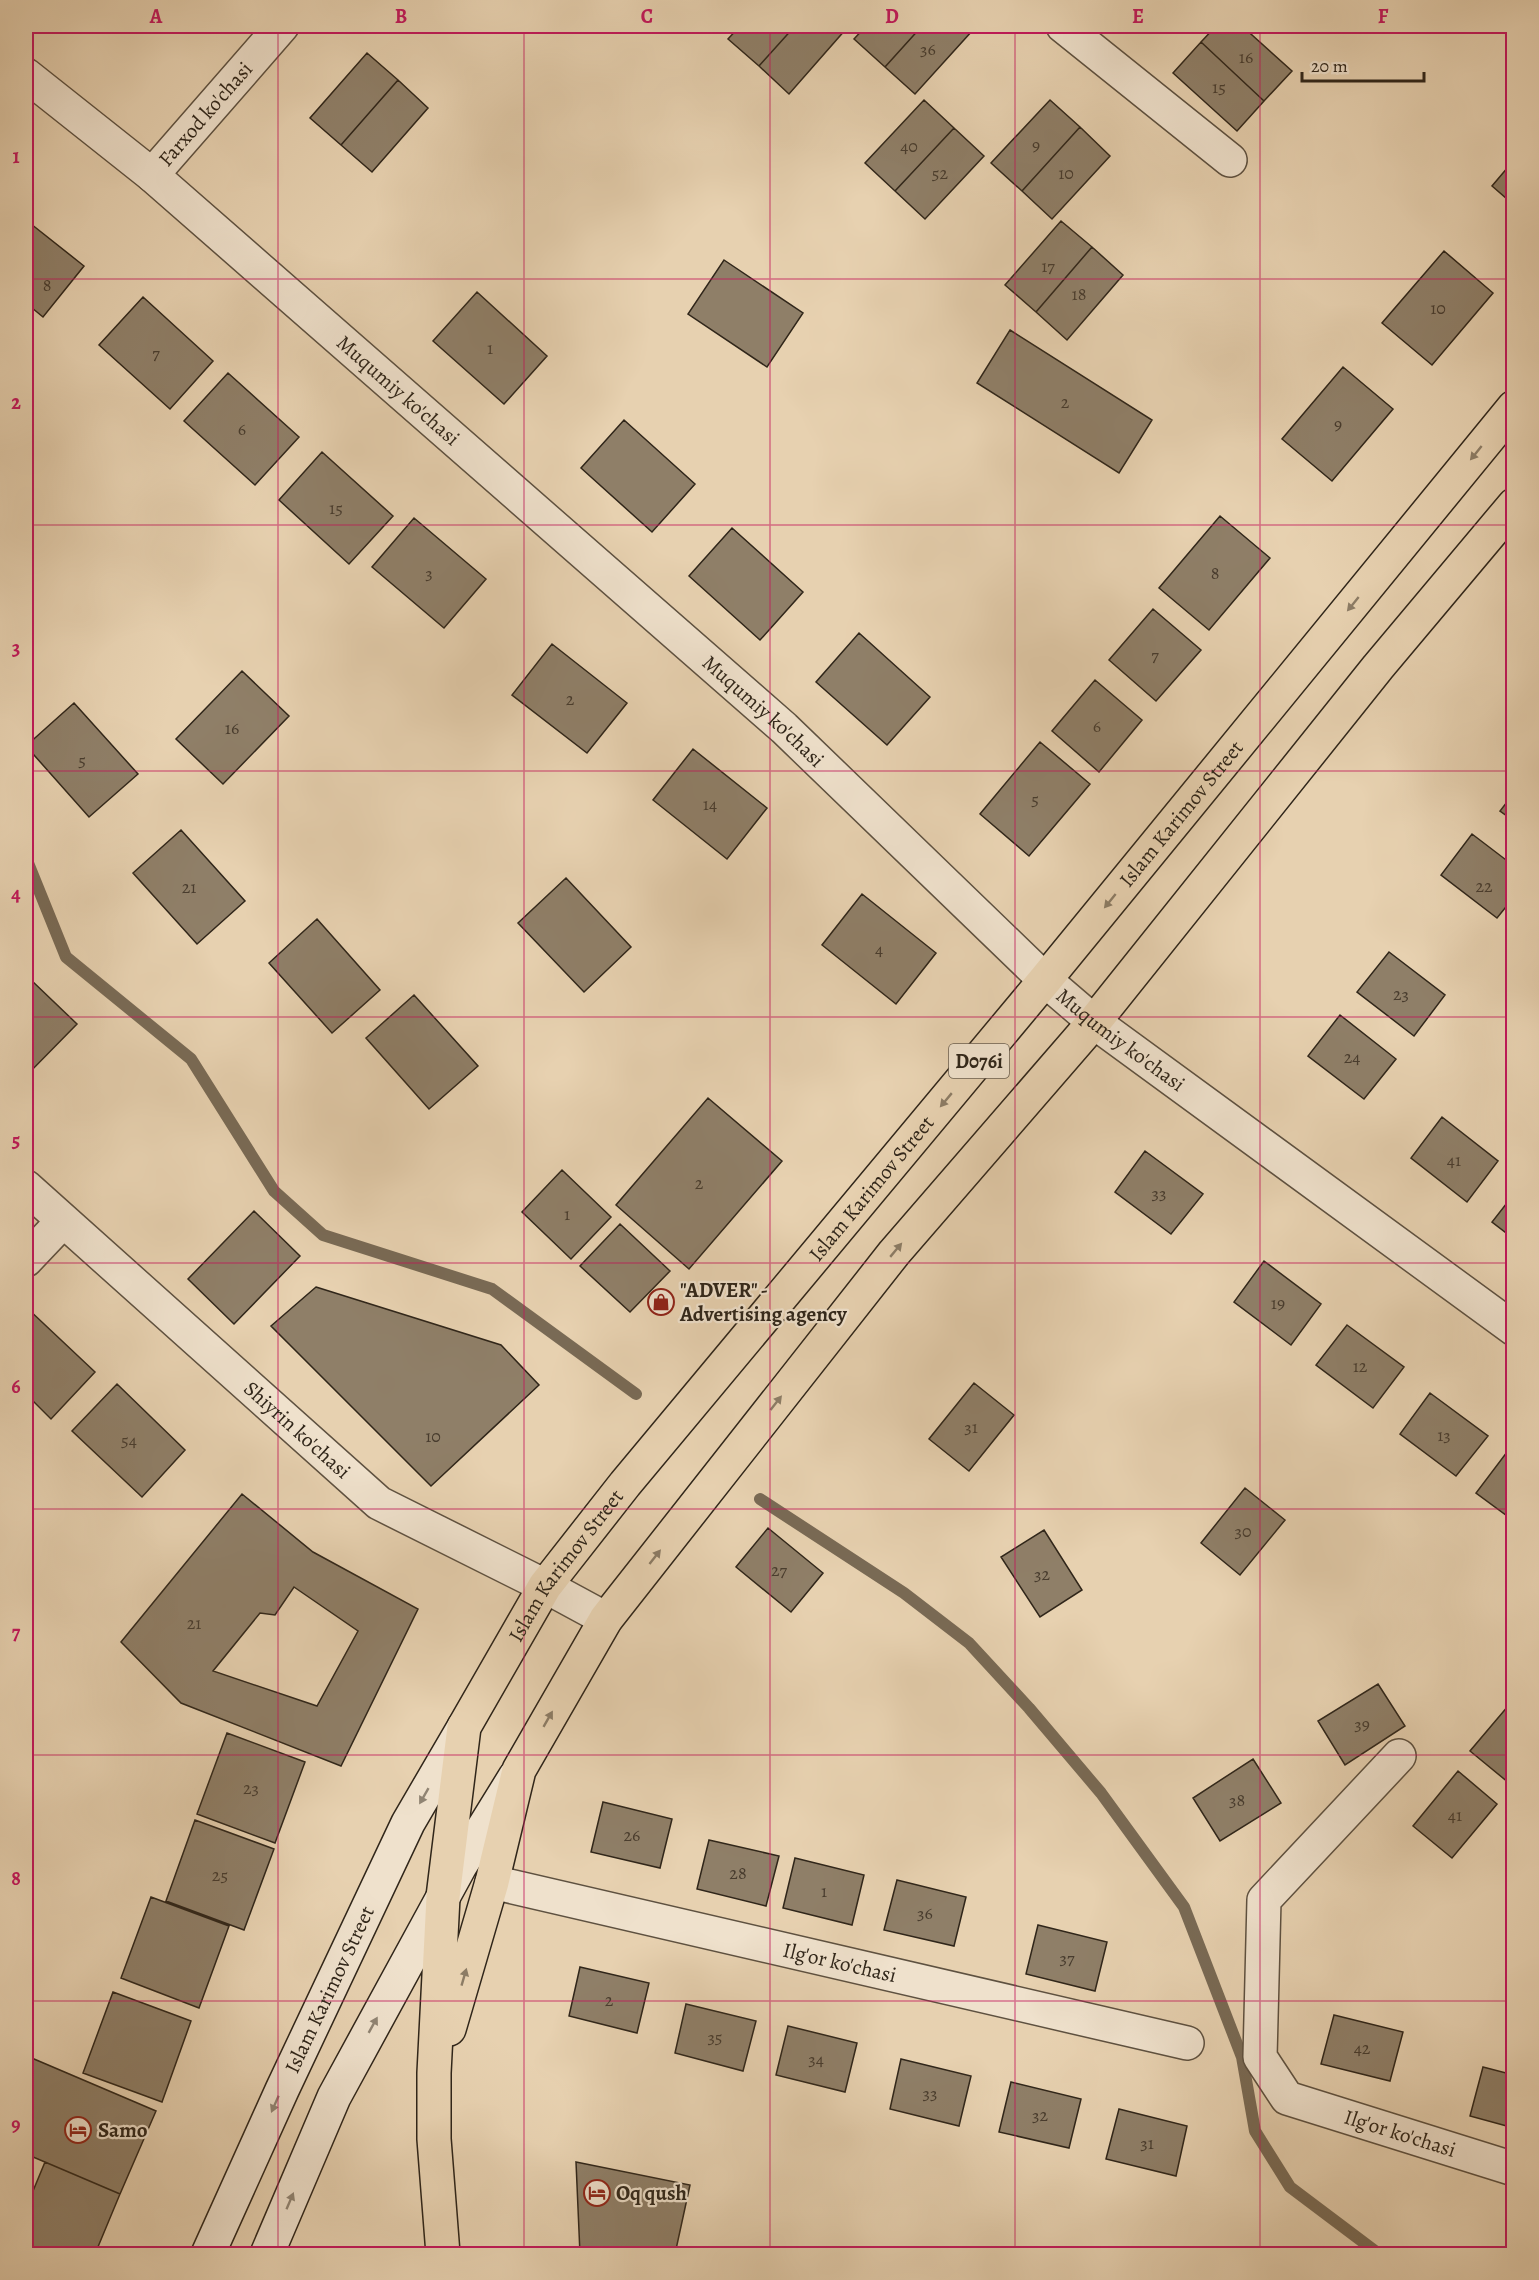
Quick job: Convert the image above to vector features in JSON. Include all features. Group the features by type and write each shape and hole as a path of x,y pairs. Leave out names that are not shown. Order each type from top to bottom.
{"main road":[{"name":"Islam Karimov Street","path":"464,1727 545,1586 625,1484 1045,980 1514,407"},
{"name":"D076i","path":"519,1770 606,1619 894,1253 1094,1022 1378,667 1514,505"},
{"path":"443,2254 434,2139 434,2073 443,1897 464,1727"},
{"path":"434,2073 492,1882 519,1770"}],"street":[{"name":"Farxod ko'chasi","path":"152,175 282,26"},
{"path":"1063,26 1230,160"},
{"name":"Muqumiy ko'chasi","path":"26,75 152,175 784,728 1045,980 1094,1022 1514,1329"},
{"name":"Shiyrin ko'chasi","path":"26,1187 379,1503 606,1619"},
{"path":"26,1260 63,1221"},
{"name":"Islam Karimov Street","path":"208,2254 282,2090 408,1823 464,1727"},
{"name":"Ilg'or ko'chasi","path":"1399,1756 1264,1900 1260,2058 1287,2098 1514,2169"},
{"name":"D076i","path":"267,2254 334,2097 443,1897 519,1770"},
{"name":"Ilg'or ko'chasi","path":"492,1882 1187,2043"}],"building":[{"path":"740,26 795,26 759,66 728,39"},
{"path":"795,26 842,26 846,29 789,94 759,66"},
{"path":"866,26 922,26 885,67 854,39"},
{"path":"922,26 966,26 972,31 915,94 885,67"},
{"path":"1216,26 1242,26 1292,71 1264,101 1201,42"},
{"path":"1201,42 1264,101 1237,131 1173,73"},
{"path":"367,53 398,80 341,145 310,118"},
{"path":"398,80 428,108 372,172 341,145"},
{"path":"924,100 954,128 895,191 865,163"},
{"path":"1050,100 1080,127 1022,191 991,163"},
{"path":"1080,127 1110,156 1052,219 1022,191"},
{"path":"954,128 984,156 925,219 895,191"},
{"path":"1514,160 1514,205 1492,186"},
{"path":"26,220 84,266 43,317 26,303"},
{"path":"1061,221 1092,247 1036,312 1005,285"},
{"path":"1092,247 1123,275 1067,340 1036,312"},
{"path":"1444,251 1493,293 1432,365 1382,323"},
{"path":"724,260 803,313 767,367 688,314"},
{"path":"477,292 547,356 504,404 433,341"},
{"path":"143,297 213,361 170,409 99,345"},
{"path":"1010,330 1152,420 1119,473 977,383"},
{"path":"1343,367 1393,409 1332,481 1282,439"},
{"path":"228,373 299,437 255,485 184,421"},
{"path":"624,420 695,484 652,532 581,468"},
{"path":"322,452 393,516 349,564 279,500"},
{"path":"1220,516 1270,558 1209,630 1159,588"},
{"path":"414,518 486,579 444,628 372,567"},
{"path":"732,528 803,592 760,640 689,576"},
{"path":"1153,609 1201,650 1156,701 1109,660"},
{"path":"859,633 930,697 887,745 816,682"},
{"path":"552,644 627,703 587,753 512,695"},
{"path":"242,671 289,716 223,784 176,739"},
{"path":"1095,680 1142,720 1099,772 1052,731"},
{"path":"74,703 138,774 89,817 26,746"},
{"path":"1040,742 1090,784 1029,856 980,814"},
{"path":"693,749 767,808 727,859 653,800"},
{"path":"1514,793 1514,821 1500,811"},
{"path":"181,830 245,901 197,944 133,873"},
{"path":"1472,834 1514,866 1514,897 1497,918 1441,875"},
{"path":"566,878 631,947 584,992 518,923"},
{"path":"862,894 936,953 896,1004 822,945"},
{"path":"317,919 380,990 332,1033 269,963"},
{"path":"1389,952 1445,995 1414,1036 1357,992"},
{"path":"30,979 77,1024 26,1076 26,984"},
{"path":"414,995 478,1066 429,1109 366,1038"},
{"path":"1340,1015 1396,1059 1364,1099 1308,1056"},
{"path":"708,1098 782,1161 689,1269 616,1205"},
{"path":"1442,1117 1498,1161 1467,1202 1411,1158"},
{"path":"1145,1151 1203,1194 1171,1234 1115,1192"},
{"path":"562,1170 611,1217 571,1259 522,1212"},
{"path":"1514,1194 1514,1239 1492,1222"},
{"path":"254,1211 300,1256 234,1324 188,1279"},
{"path":"620,1224 670,1271 630,1312 580,1266"},
{"path":"1264,1261 1321,1304 1291,1345 1234,1302"},
{"path":"316,1287 501,1345 539,1385 431,1486 271,1326"},
{"path":"26,1307 95,1372 51,1419 26,1394"},
{"path":"1347,1325 1404,1367 1373,1408 1316,1365"},
{"path":"974,1383 1014,1415 969,1471 929,1439"},
{"path":"117,1384 185,1450 142,1497 72,1431"},
{"path":"1430,1393 1488,1436 1456,1476 1400,1434"},
{"path":"1507,1452 1514,1457 1514,1521 1476,1493"},
{"path":"1245,1488 1285,1520 1240,1575 1201,1543"},
{"path":"242,1494 313,1552 418,1609 341,1766 181,1703 121,1642","holes":["294,1587 358,1631 317,1706 213,1671 260,1613 275,1615"]},
{"path":"768,1528 823,1573 791,1612 736,1567"},
{"path":"1044,1530 1082,1590 1040,1617 1001,1557"},
{"path":"1378,1684 1405,1726 1345,1765 1318,1721"},
{"path":"1514,1699 1514,1778 1509,1783 1470,1751"},
{"path":"227,1733 305,1762 275,1843 197,1814"},
{"path":"1253,1759 1281,1803 1220,1841 1193,1798"},
{"path":"1458,1771 1497,1804 1452,1858 1413,1826"},
{"path":"603,1802 672,1819 660,1868 591,1852"},
{"path":"195,1820 274,1849 244,1930 166,1901"},
{"path":"709,1840 779,1856 766,1906 697,1889"},
{"path":"795,1858 864,1875 852,1925 783,1908"},
{"path":"897,1880 966,1897 954,1946 884,1930"},
{"path":"151,1897 229,1926 199,2008 121,1978"},
{"path":"1038,1925 1107,1942 1095,1991 1026,1974"},
{"path":"580,1967 649,1983 637,2033 569,2016"},
{"path":"113,1992 191,2021 162,2102 83,2073"},
{"path":"686,2004 756,2021 743,2071 675,2053"},
{"path":"1334,2015 1403,2032 1390,2081 1321,2064"},
{"path":"788,2026 857,2043 845,2092 776,2075"},
{"path":"27,2056 156,2111 120,2194 26,2154"},
{"path":"901,2059 971,2076 959,2126 890,2109"},
{"path":"1483,2067 1514,2075 1514,2128 1470,2116"},
{"path":"1011,2082 1081,2099 1069,2148 999,2132"},
{"path":"1119,2109 1187,2126 1176,2176 1106,2159"},
{"path":"45,2162 120,2194 95,2254 26,2254 26,2208"},
{"path":"576,2162 690,2185 675,2254 580,2254"}],"waterway":[{"path":"26,858 66,957 191,1059 274,1191 323,1235 492,1289 636,1394"},
{"path":"760,1499 904,1593 969,1643 1029,1708 1101,1793 1184,1907 1242,2057 1255,2131 1290,2187 1379,2254"}],"place":[{"name":"\"ADVER\" - Advertising agency","path":"661,1302"},
{"name":"Samo","path":"78,2130"},
{"name":"Oq qush","path":"597,2193"}]}
